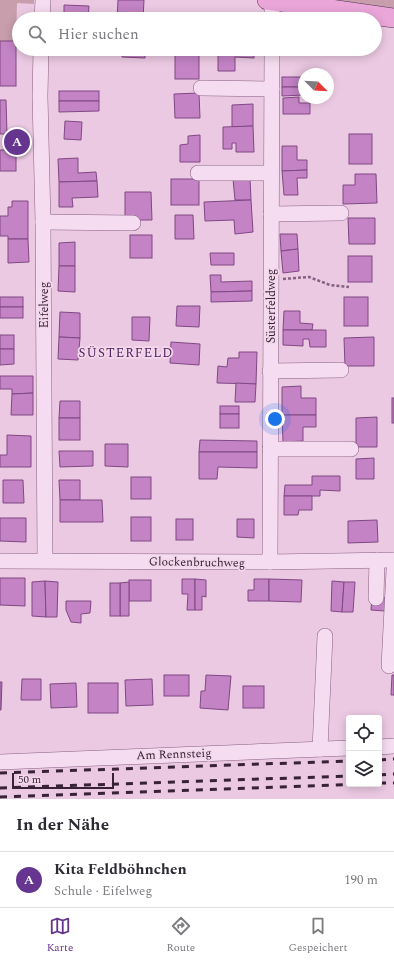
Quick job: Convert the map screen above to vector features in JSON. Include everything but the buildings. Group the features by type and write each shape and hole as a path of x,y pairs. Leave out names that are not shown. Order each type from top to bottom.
{"main road":[{"path":"270,7 326,12"},
{"path":"382,17 394,18"}],"street":[{"path":"42,12 43,0"},
{"name":"Eifelweg","path":"41,56 45,560"},
{"name":"Süsterfeldweg","path":"270,562 272,56"},
{"path":"201,88 272,89"},
{"path":"198,173 271,173"},
{"path":"271,210 341,209"},
{"path":"43,222 133,223"},
{"path":"270,371 341,370"},
{"path":"270,449 351,449"},
{"path":"376,598 377,560"},
{"name":"Glockenbruchweg","path":"0,561 270,562 394,560"},
{"path":"389,666 394,570"},
{"path":"320,749 325,636"},
{"path":"382,747 394,746"},
{"name":"Am Rennsteig","path":"0,762 346,748"}],"path":[{"path":"271,280 309,277 330,285 349,287"}],"shaded area":[{"path":"0,0 34,0 34,4 17,3 17,12 12,12 12,41 0,41"},
{"path":"321,0 394,0 394,11"}],"railway":[{"path":"382,760 394,759"},
{"path":"0,773 346,761"},
{"path":"382,775 394,774"},
{"path":"0,788 346,776"},
{"path":"382,783 394,783"},
{"path":"0,797 346,785"}],"place":[{"name":"Kita Feldböhnchen","path":"17,142"}],"district":[{"name":"SÜSTERFELD","path":"126,352"}]}
